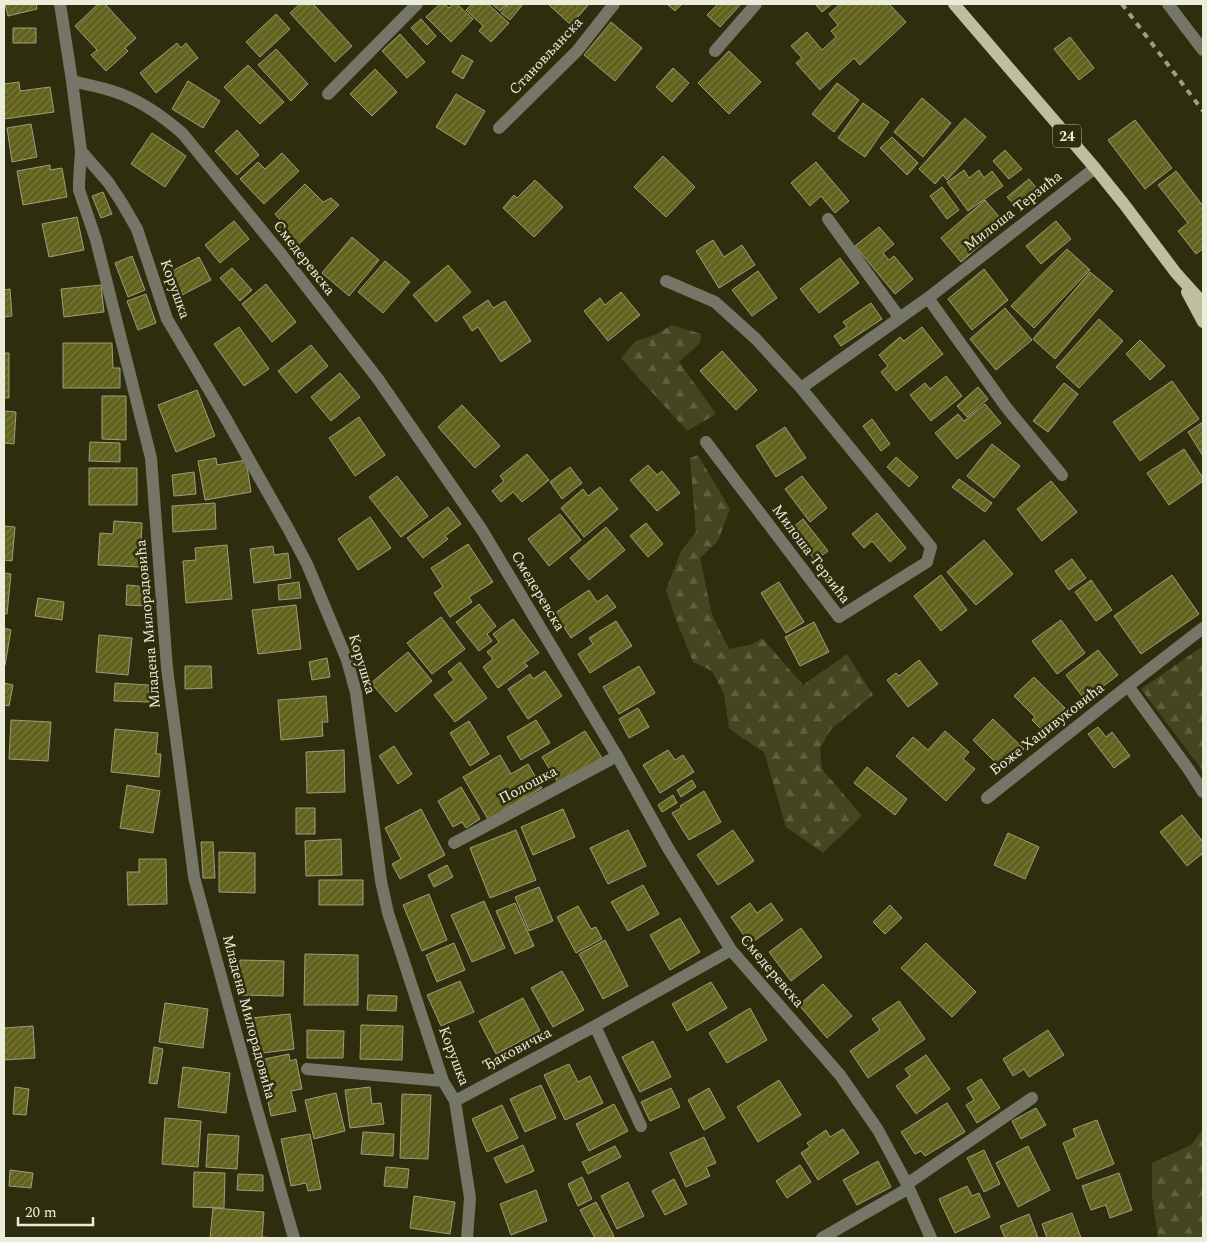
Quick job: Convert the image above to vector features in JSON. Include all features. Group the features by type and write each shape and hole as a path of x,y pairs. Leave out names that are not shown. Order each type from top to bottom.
{"main road":[{"name":"24","path":"954,4 1095,168 1176,273 1203,303"},
{"name":"24","path":"1176,273 1203,322"}],"street":[{"name":"Младена Милорадовића","path":"60,4 81,151 80,190 96,240 151,458 167,668 194,877 294,1238"},
{"path":"328,94 417,4"},
{"name":"Становљанска","path":"500,128 577,51 614,4"},
{"path":"715,51 756,4"},
{"path":"1168,4 1203,50"},
{"name":"Смедеревска","path":"72,81 121,94 136,101 166,119 183,134 278,250 378,379 482,530 617,756 668,848 731,950 840,1075 878,1130 908,1186 931,1238"},
{"name":"Корушка","path":"81,151 108,182 137,229 167,319 225,417 307,564 347,660 356,693 381,880 388,913 443,1081 455,1101 470,1198 467,1238"},
{"name":"Милоша Терзића","path":"801,388 928,298 1095,168"},
{"path":"828,219 899,317"},
{"name":"Милоша Терзића","path":"666,281 715,302 756,339 801,388 931,547 927,562 839,617 706,442"},
{"path":"928,298 1006,407 1062,475"},
{"name":"Боже Хаџивуковића","path":"987,798 1203,628"},
{"name":"Боже Хаџивуковића","path":"1128,686 1203,792"},
{"name":"Полошка","path":"454,843 617,756"},
{"name":"Ђаковичка","path":"455,1101 731,950"},
{"path":"595,1026 641,1126"},
{"path":"307,1069 443,1081"},
{"path":"822,1238 908,1186 1032,1098"}],"green space":[{"path":"672,325 701,334 700,343 679,362 716,414 687,431 621,358 636,341 655,335"},
{"path":"698,455 730,509 718,541 700,558 712,615 729,649 753,644 762,638 803,685 847,654 873,695 831,729 820,748 822,769 862,816 823,853 786,827 764,752 729,728 724,694 712,671 693,662 666,590 681,551 696,532 690,458"},
{"path":"1203,646 1203,771 1141,689"},
{"path":"1203,1129 1203,1238 1158,1238 1152,1197 1152,1163 1191,1145"}],"building":[{"path":"5,4 36,4 37,9 8,16"},
{"path":"98,4 105,4 136,38 125,48 128,51 106,71 91,55 97,50 75,26"},
{"path":"300,4 313,4 352,46 335,62 290,13"},
{"path":"440,4 444,4 449,8 453,4 457,4 473,19 451,42 426,17"},
{"path":"472,4 488,4 509,23 491,42 479,31 483,26 466,10"},
{"path":"492,4 508,4 500,11"},
{"path":"509,4 523,4 510,20 501,13"},
{"path":"548,4 589,4 571,25"},
{"path":"667,4 682,4 675,11"},
{"path":"718,4 741,4 720,27 707,15"},
{"path":"815,4 832,4 822,12"},
{"path":"840,4 889,4 906,22 860,65 854,58 820,90 796,63 802,58 791,46 807,32 822,50 836,37 831,31 838,25 829,14"},
{"path":"276,14 290,29 260,57 246,42"},
{"path":"421,19 436,36 427,45 411,28"},
{"path":"611,22 642,48 615,81 584,55"},
{"path":"13,28 36,28 36,43 13,43"},
{"path":"400,34 425,62 407,78 382,51"},
{"path":"1070,37 1094,68 1079,80 1054,49"},
{"path":"177,43 181,48 186,43 198,58 156,93 140,73"},
{"path":"276,49 308,84 291,101 258,65"},
{"path":"729,51 761,82 729,114 698,83"},
{"path":"462,55 473,61 463,79 452,72"},
{"path":"248,65 284,102 260,124 224,87"},
{"path":"673,68 689,83 672,102 656,87"},
{"path":"375,69 397,92 372,116 350,94"},
{"path":"188,81 220,101 203,128 172,109"},
{"path":"19,82 20,91 50,87 54,112 4,119 4,84"},
{"path":"837,83 859,100 834,132 812,114"},
{"path":"456,94 485,111 465,145 436,127"},
{"path":"922,98 951,123 923,157 894,132"},
{"path":"863,103 889,122 865,157 838,138"},
{"path":"965,118 986,137 947,180 943,175 935,184 919,169"},
{"path":"1135,120 1172,168 1145,189 1108,140"},
{"path":"31,124 37,157 12,162 7,128"},
{"path":"237,130 259,155 237,175 215,151"},
{"path":"152,133 186,156 165,187 131,164"},
{"path":"892,137 918,163 907,175 880,148"},
{"path":"1005,150 1022,169 1009,179 993,161"},
{"path":"282,153 299,171 264,204 240,179 258,162 265,169"},
{"path":"663,156 695,187 666,217 634,187"},
{"path":"816,162 849,201 835,213 821,196 810,206 791,183"},
{"path":"50,165 50,170 62,168 67,197 23,205 17,171"},
{"path":"964,170 969,178 979,170 984,178 992,171 1003,186 968,211 947,182"},
{"path":"1176,171 1203,206 1203,249 1196,254 1178,231 1188,223 1158,185"},
{"path":"1029,179 1038,190 1017,208 1007,197"},
{"path":"535,180 563,207 534,237 503,208 514,195 517,198"},
{"path":"305,184 323,202 331,198 339,205 296,247 276,227 281,221 275,214"},
{"path":"942,187 959,210 947,219 930,196"},
{"path":"103,192 112,214 101,218 92,196"},
{"path":"985,200 1005,224 961,262 941,238"},
{"path":"77,217 84,250 49,257 42,224"},
{"path":"234,221 249,239 220,263 205,245"},
{"path":"1056,221 1071,239 1041,264 1026,246"},
{"path":"879,227 894,244 883,253 889,260 894,256 913,279 895,294 855,246"},
{"path":"352,237 379,260 349,296 322,273"},
{"path":"713,240 724,257 742,245 755,265 719,288 696,251"},
{"path":"1067,249 1090,270 1034,328 1011,306"},
{"path":"132,256 145,290 128,297 115,263"},
{"path":"199,257 211,280 180,296 168,273"},
{"path":"840,258 859,283 819,313 800,289"},
{"path":"385,261 410,282 383,313 358,292"},
{"path":"448,265 471,292 436,322 413,295"},
{"path":"232,268 252,290 240,301 220,278"},
{"path":"984,269 1008,300 972,330 948,299"},
{"path":"758,271 777,298 752,316 732,290"},
{"path":"1090,272 1113,291 1055,359 1033,339"},
{"path":"266,284 296,322 272,342 242,304"},
{"path":"101,285 104,312 64,317 61,289"},
{"path":"10,289 12,316 4,317 4,290"},
{"path":"621,292 640,315 608,341 584,311 600,298 605,305"},
{"path":"146,294 156,323 138,330 127,301"},
{"path":"488,300 493,308 505,301 531,341 501,362 478,327 472,331 463,317"},
{"path":"871,303 882,319 841,346 834,336 847,327 843,322"},
{"path":"1005,308 1032,340 996,370 970,339"},
{"path":"1099,319 1123,341 1079,388 1056,367"},
{"path":"239,327 269,369 244,386 214,344"},
{"path":"922,327 943,354 896,391 881,372 888,366 879,355 900,337 904,341"},
{"path":"1140,340 1165,366 1150,380 1126,354"},
{"path":"63,343 112,343 113,368 120,368 120,388 63,388"},
{"path":"311,345 328,366 296,393 278,371"},
{"path":"722,351 757,390 736,410 700,371"},
{"path":"4,353 9,353 9,398 4,398"},
{"path":"340,373 360,397 331,421 311,397"},
{"path":"946,376 962,396 931,421 910,395 925,383 930,389"},
{"path":"1172,381 1199,419 1140,461 1113,422"},
{"path":"1064,383 1078,394 1048,432 1033,421"},
{"path":"978,387 988,399 967,417 957,406"},
{"path":"197,390 215,436 176,452 158,405"},
{"path":"102,396 126,396 126,440 102,439"},
{"path":"985,404 1001,423 957,459 935,433 958,414 964,421"},
{"path":"462,405 500,446 475,468 438,427"},
{"path":"4,411 16,412 14,444 4,443"},
{"path":"359,417 385,455 355,476 329,438"},
{"path":"872,419 890,444 881,451 863,426"},
{"path":"1203,422 1203,456 1188,432"},
{"path":"785,427 806,458 776,477 756,446"},
{"path":"90,442 120,443 120,462 89,461"},
{"path":"992,444 1020,466 994,498 967,476"},
{"path":"1184,449 1203,478 1203,481 1169,505 1147,473"},
{"path":"527,454 549,480 522,502 513,492 501,502 492,491 504,481 500,476"},
{"path":"896,457 918,477 909,487 887,467"},
{"path":"216,458 217,465 246,460 251,492 205,500 198,461"},
{"path":"648,465 657,475 662,471 680,493 657,511 630,480"},
{"path":"570,467 582,483 562,499 550,482"},
{"path":"89,468 137,468 137,505 89,505"},
{"path":"194,472 196,494 174,496 172,475"},
{"path":"397,476 428,516 401,537 369,497"},
{"path":"802,476 827,508 810,522 785,489"},
{"path":"959,479 992,503 985,512 952,487"},
{"path":"1051,481 1077,512 1042,541 1017,509"},
{"path":"600,487 618,509 584,537 561,508 583,489 588,496"},
{"path":"215,503 216,529 173,532 172,506"},
{"path":"448,507 461,524 445,536 448,539 423,558 407,538"},
{"path":"877,513 906,548 890,562 872,541 864,548 852,534"},
{"path":"560,514 581,540 549,566 528,539"},
{"path":"370,517 391,548 358,570 338,539"},
{"path":"803,519 828,551 815,560 791,529"},
{"path":"114,521 142,523 140,567 98,565 100,533 113,534"},
{"path":"646,523 663,544 648,557 630,536"},
{"path":"4,526 15,527 12,561 4,560"},
{"path":"606,527 625,550 589,580 570,558"},
{"path":"984,540 1013,574 976,605 947,572"},
{"path":"468,544 493,582 469,597 472,602 450,617 434,593 443,587 431,568"},
{"path":"227,545 232,599 186,603 183,561 196,560 195,548"},
{"path":"273,546 274,555 288,553 291,578 254,583 250,549"},
{"path":"1072,559 1086,578 1069,590 1055,571"},
{"path":"4,573 11,574 7,614 4,613"},
{"path":"941,575 967,610 941,631 914,596"},
{"path":"1172,575 1199,614 1141,654 1114,616"},
{"path":"1091,580 1112,610 1096,621 1075,592"},
{"path":"299,582 301,598 279,600 278,585"},
{"path":"779,582 804,622 786,633 761,593"},
{"path":"127,585 149,587 148,606 126,605"},
{"path":"589,590 597,602 607,595 616,607 571,638 555,613"},
{"path":"38,598 64,602 62,620 35,616"},
{"path":"479,604 496,626 487,634 492,641 479,651 456,622"},
{"path":"296,605 301,649 258,654 252,610"},
{"path":"441,617 465,649 432,674 407,643"},
{"path":"513,619 539,653 524,663 528,666 498,688 483,667 493,659 487,652 499,642 493,634"},
{"path":"1061,620 1085,653 1057,674 1032,641"},
{"path":"616,621 632,646 590,673 578,654 593,644 589,638"},
{"path":"814,622 829,652 800,666 785,637"},
{"path":"4,628 11,630 5,665 4,665"},
{"path":"99,635 132,638 128,675 96,672"},
{"path":"1098,650 1118,675 1085,700 1066,675"},
{"path":"408,652 432,681 396,712 371,683"},
{"path":"327,658 330,677 312,680 309,662"},
{"path":"919,660 938,684 908,707 887,680 896,673 899,676"},
{"path":"460,662 487,698 455,722 434,695 454,680 448,672"},
{"path":"185,666 211,666 212,688 185,689"},
{"path":"639,666 655,693 619,714 603,687"},
{"path":"545,671 562,696 528,719 508,689 530,674 533,679"},
{"path":"1034,677 1065,708 1057,716 1060,719 1045,733 1032,720 1035,717 1014,696"},
{"path":"4,683 13,685 9,706 4,705"},
{"path":"115,683 149,685 149,702 114,701"},
{"path":"326,696 328,722 322,722 323,736 281,740 278,700"},
{"path":"638,708 649,727 629,738 619,719"},
{"path":"993,719 1024,749 1003,770 973,740"},
{"path":"11,720 51,722 48,761 9,759"},
{"path":"536,720 550,743 521,760 507,737"},
{"path":"469,721 489,754 470,766 450,733"},
{"path":"1098,727 1106,737 1112,732 1130,756 1114,768 1088,734"},
{"path":"115,729 158,733 156,754 161,754 159,777 111,772"},
{"path":"585,731 602,758 559,784 542,757"},
{"path":"945,731 969,752 963,759 975,769 946,801 896,756 913,737 928,750"},
{"path":"394,746 412,774 398,784 379,756"},
{"path":"344,750 345,792 307,793 306,752"},
{"path":"668,750 675,760 683,755 694,772 660,793 643,765"},
{"path":"500,755 511,774 528,764 542,788 488,819 463,777"},
{"path":"867,767 907,799 895,815 854,783"},
{"path":"692,780 696,787 681,797 677,790"},
{"path":"127,785 160,791 153,833 120,828"},
{"path":"461,787 480,819 466,828 462,822 453,827 438,801"},
{"path":"704,791 721,822 689,840 672,813"},
{"path":"673,795 677,803 662,812 658,805"},
{"path":"296,808 315,808 315,834 296,834"},
{"path":"421,809 445,855 400,879 392,864 401,859 385,828"},
{"path":"563,809 575,837 533,855 521,827"},
{"path":"1182,815 1203,842 1203,853 1187,866 1160,832"},
{"path":"516,830 536,880 490,898 470,848"},
{"path":"628,830 646,866 608,884 590,848"},
{"path":"733,830 754,861 718,885 697,855"},
{"path":"1008,833 1039,847 1025,879 994,865"},
{"path":"341,839 342,875 306,876 305,841"},
{"path":"201,842 213,842 215,878 203,878"},
{"path":"219,852 255,853 255,893 219,892"},
{"path":"139,859 166,859 167,904 128,905 127,872 139,872"},
{"path":"447,865 453,877 434,887 428,875"},
{"path":"319,880 363,880 363,905 319,905"},
{"path":"643,885 659,914 628,931 611,902"},
{"path":"539,887 553,921 529,931 515,897"},
{"path":"429,894 447,940 422,951 403,905"},
{"path":"484,901 505,948 472,962 451,915"},
{"path":"515,903 534,946 515,954 496,911"},
{"path":"750,903 757,913 771,903 783,920 750,944 731,917"},
{"path":"890,905 902,918 885,934 873,922"},
{"path":"578,906 591,929 596,927 602,939 576,953 557,917"},
{"path":"680,918 700,952 670,970 650,935"},
{"path":"801,928 822,957 791,981 769,952"},
{"path":"605,940 628,986 603,999 579,954"},
{"path":"454,943 465,970 437,982 426,955"},
{"path":"926,943 976,992 952,1017 901,968"},
{"path":"305,954 358,955 358,1005 304,1005"},
{"path":"240,960 284,961 283,996 239,995"},
{"path":"562,971 584,1010 553,1027 531,988"},
{"path":"460,981 474,1012 441,1026 427,995"},
{"path":"711,982 727,1008 687,1031 672,1004"},
{"path":"823,984 852,1016 827,1038 799,1005"},
{"path":"368,995 397,996 396,1011 367,1010"},
{"path":"523,998 540,1031 496,1054 479,1021"},
{"path":"899,1001 925,1039 868,1078 850,1051 880,1030 872,1019"},
{"path":"165,1003 208,1009 203,1048 159,1042"},
{"path":"750,1008 767,1040 727,1063 709,1033"},
{"path":"290,1014 294,1049 255,1054 251,1018"},
{"path":"361,1025 403,1026 402,1060 360,1059"},
{"path":"33,1026 35,1058 4,1060 4,1028"},
{"path":"307,1030 344,1031 343,1058 307,1058"},
{"path":"1048,1030 1064,1055 1029,1077 1024,1069 1013,1076 1003,1059"},
{"path":"653,1041 671,1077 640,1092 622,1057"},
{"path":"154,1047 163,1049 157,1084 149,1083"},
{"path":"289,1054 290,1061 296,1059 302,1089 291,1091 296,1111 271,1116 266,1093 263,1094 255,1061"},
{"path":"926,1055 950,1089 916,1114 896,1086 910,1076 905,1069"},
{"path":"569,1064 578,1082 590,1076 603,1103 565,1120 544,1075"},
{"path":"183,1067 230,1073 226,1113 178,1107"},
{"path":"981,1079 1000,1108 977,1123 966,1105 974,1100 967,1088"},
{"path":"779,1080 801,1115 758,1142 737,1107"},
{"path":"541,1085 556,1118 525,1132 510,1099"},
{"path":"15,1087 29,1089 26,1115 13,1114"},
{"path":"370,1087 372,1104 381,1103 384,1124 350,1128 345,1090"},
{"path":"671,1088 680,1107 650,1121 641,1102"},
{"path":"709,1088 725,1118 704,1130 688,1100"},
{"path":"336,1093 345,1131 314,1139 305,1100"},
{"path":"402,1094 431,1095 428,1159 400,1158"},
{"path":"947,1103 965,1132 925,1156 921,1151 915,1154 901,1132"},
{"path":"614,1104 628,1131 589,1151 576,1124"},
{"path":"502,1105 518,1138 487,1152 472,1119"},
{"path":"1036,1108 1046,1125 1021,1139 1012,1121"},
{"path":"165,1118 201,1121 198,1167 162,1164"},
{"path":"1097,1120 1114,1164 1077,1179 1063,1143 1076,1137 1073,1129"},
{"path":"843,1129 859,1153 818,1180 801,1153 810,1147 807,1143 826,1130 830,1137"},
{"path":"363,1132 394,1134 393,1156 361,1154"},
{"path":"208,1134 239,1136 237,1169 206,1167"},
{"path":"310,1134 321,1189 308,1191 306,1183 291,1186 281,1139"},
{"path":"704,1137 716,1163 706,1167 710,1176 686,1187 670,1153"},
{"path":"523,1145 534,1171 506,1183 494,1158"},
{"path":"615,1146 621,1157 588,1174 582,1162"},
{"path":"1028,1146 1050,1190 1018,1207 996,1163"},
{"path":"984,1150 1000,1184 984,1192 967,1158"},
{"path":"878,1161 891,1187 857,1205 843,1180"},
{"path":"800,1165 811,1182 787,1198 776,1181"},
{"path":"386,1167 409,1169 407,1188 384,1186"},
{"path":"10,1170 33,1173 31,1188 9,1186"},
{"path":"194,1172 225,1173 224,1208 193,1207"},
{"path":"1119,1173 1132,1210 1110,1218 1106,1205 1091,1210 1082,1186"},
{"path":"238,1174 263,1175 263,1191 237,1190"},
{"path":"582,1177 592,1199 578,1206 568,1184"},
{"path":"674,1179 687,1204 665,1215 652,1191"},
{"path":"628,1182 644,1216 617,1229 601,1196"},
{"path":"967,1186 972,1196 979,1193 990,1217 955,1233 939,1199"},
{"path":"536,1190 547,1221 511,1235 500,1204"},
{"path":"414,1196 455,1202 450,1234 410,1228"},
{"path":"596,1202 614,1236 610,1238 595,1238 580,1210"},
{"path":"213,1208 264,1212 262,1237 278,1238 210,1238"},
{"path":"1072,1213 1081,1238 1047,1238 1042,1224"},
{"path":"1029,1214 1038,1238 1005,1238 1000,1226"}],"railway":[{"path":"1122,4 1203,111"}]}
